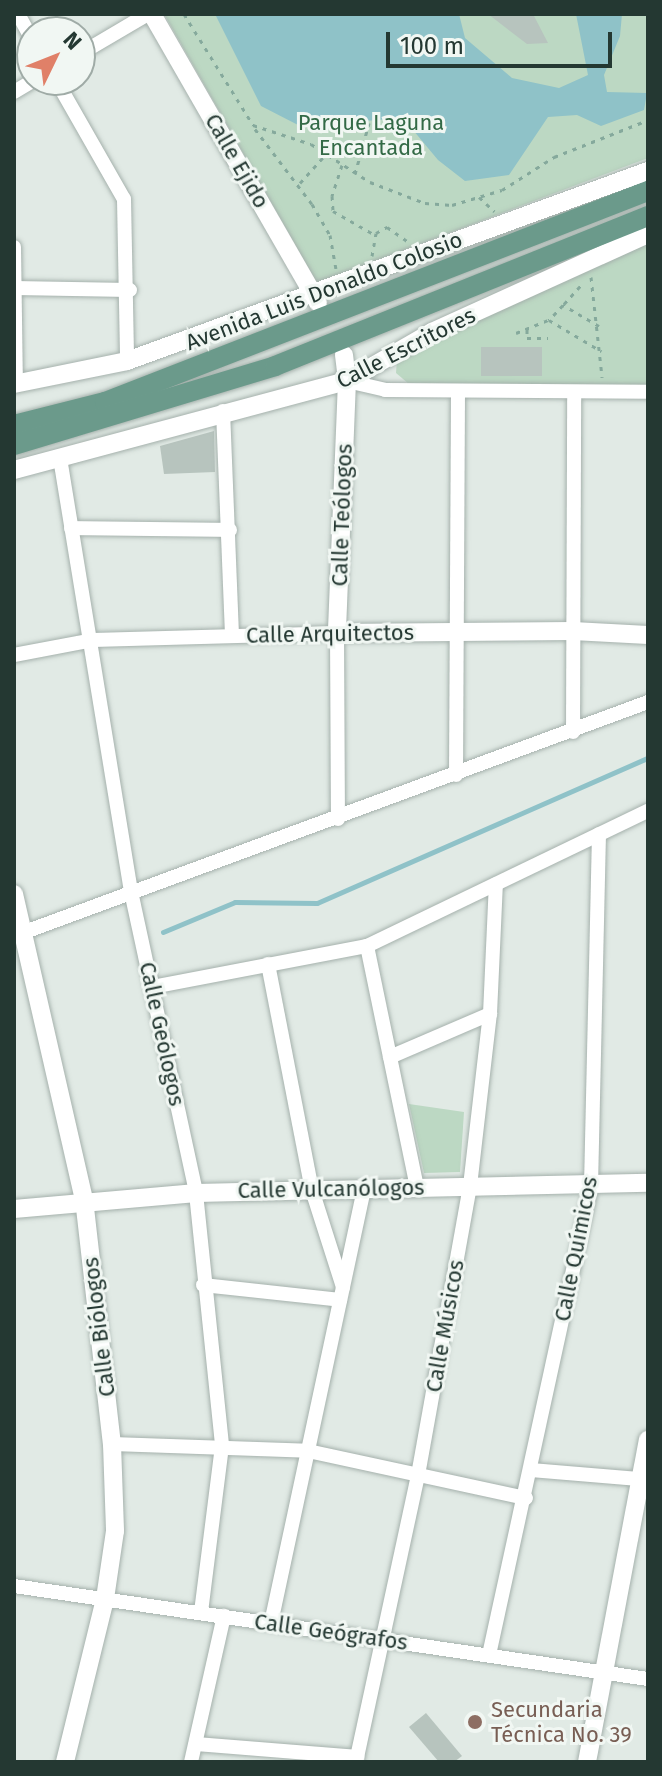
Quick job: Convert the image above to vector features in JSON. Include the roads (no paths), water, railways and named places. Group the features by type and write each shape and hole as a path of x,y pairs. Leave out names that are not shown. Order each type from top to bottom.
{"main road":[{"name":"Avenida Luis Donaldo Colosio","path":"14,425 105,402 648,191"},
{"path":"14,445 275,366 648,216"}],"street":[{"path":"96,45 150,14"},
{"name":"Calle Ejido","path":"150,14 318,302"},
{"path":"65,96 124,199 130,290 127,361"},
{"name":"Avenida Luis Donaldo Colosio","path":"15,383 127,361 318,302 334,287 648,171"},
{"name":"Calle Escritores","path":"14,470 223,411 347,381 432,332 648,234"},
{"path":"14,247 15,383"},
{"path":"15,288 130,290"},
{"name":"Calle Teólogos","path":"338,819 337,633 347,381 344,355"},
{"path":"377,362 385,390"},
{"path":"347,381 385,390 648,392"},
{"path":"456,775 460,632 458,391"},
{"path":"573,732 574,393"},
{"path":"223,411 232,635"},
{"name":"Calle Geólogos","path":"60,458 93,640 132,896 196,1193 203,1285 222,1446 201,1613"},
{"path":"71,528 230,530"},
{"name":"Calle Arquitectos","path":"14,655 93,640 232,635 573,631 648,635"},
{"path":"18,935 132,896 648,702"},
{"path":"152,987 367,946 648,811"},
{"name":"Calle Químicos","path":"489,1655 526,1498 591,1186 599,834"},
{"name":"Calle Músicos","path":"356,1759 418,1475 470,1186 490,1014 496,884"},
{"name":"Calle Biólogos","path":"14,894 18,935 84,1199 112,1444 115,1531 105,1599 65,1762"},
{"path":"367,946 417,1187"},
{"path":"268,964 312,1190 342,1294"},
{"path":"390,1057 490,1014"},
{"name":"Calle Vulcanólogos","path":"14,1209 84,1199 196,1193 648,1183"},
{"path":"271,1623 364,1189"},
{"path":"203,1285 342,1294"},
{"path":"587,1762 648,1440"},
{"path":"112,1444 308,1451 526,1498"},
{"path":"531,1470 639,1479"},
{"name":"Calle Geógrafos","path":"14,1586 648,1679"},
{"path":"191,1762 224,1616"},
{"path":"197,1744 356,1759"}],"water":[{"path":"215,14 459,14 465,38 512,78 559,88 588,75 576,14 622,14 620,36 604,75 607,92 647,93 644,110 601,126 577,115 548,117 509,175 465,181 438,160 403,118 300,126 261,106"}],"waterway":[{"path":"163,932 235,902 317,903 648,758"}],"place":[{"name":"Secundaria Técnica No. 39","path":"475,1722"}],"park label":[{"name":"Parque Laguna Encantada","path":"371,134"}]}
